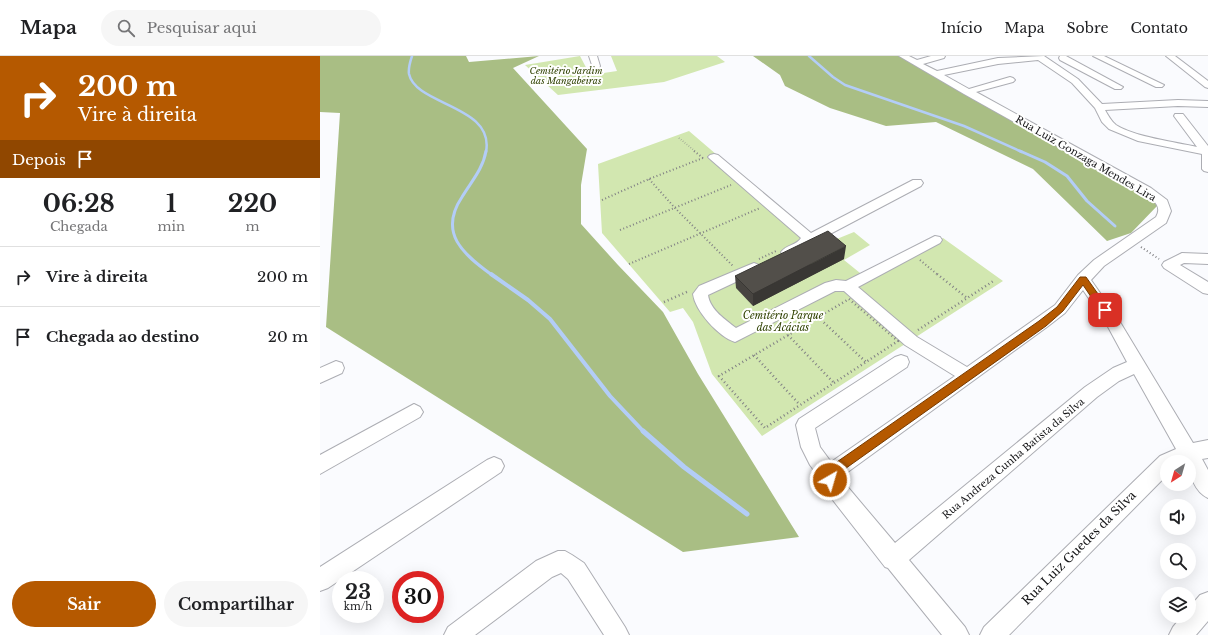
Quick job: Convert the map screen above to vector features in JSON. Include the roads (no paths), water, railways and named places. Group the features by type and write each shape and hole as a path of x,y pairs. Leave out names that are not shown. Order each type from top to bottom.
{"street":[{"path":"593,56 596,66"},
{"name":"Rua Luiz Gonzaga Mendes Lira","path":"834,472 1042,323 1060,309 1083,279 1099,263 1161,220 1165,215 1165,209 1157,197 904,56"},
{"path":"916,63 941,56"},
{"path":"937,74 998,61 1038,56 1075,81 1099,108 1106,120 1113,127 1133,136 1207,152"},
{"path":"1097,56 1159,85"},
{"path":"1170,56 1208,85"},
{"path":"1063,58 1118,87"},
{"path":"1075,81 1097,76 1121,67"},
{"path":"967,92 1010,80"},
{"path":"1099,108 1178,103 1208,104"},
{"path":"1179,116 1207,152 1208,169"},
{"path":"714,157 807,236 808,240"},
{"path":"779,253 803,245 808,240 917,183"},
{"path":"762,261 704,290 700,294 700,299 709,313 735,336 830,287 836,285 848,286 935,240"},
{"path":"1208,259 1182,258 1169,266 1208,289"},
{"path":"1083,279 1112,320 1208,488"},
{"path":"848,286 911,340 968,375"},
{"path":"902,362 805,425 808,446 817,461 834,472 832,483 957,635"},
{"name":"Rua Andreza Cunha Batista da Silva","path":"893,559 1091,392 1121,372 1137,366"},
{"path":"320,376 336,368"},
{"path":"320,465 414,412"},
{"name":"Rua Luiz Guedes da Silva","path":"1183,455 1208,449"},
{"path":"320,580 494,466"},
{"name":"Rua Luiz Guedes da Silva","path":"992,635 1160,469"},
{"path":"456,635 554,563 562,561 569,563 576,570 617,635"},
{"path":"1181,635 1208,603"}],"waterway":[{"path":"412,56 409,65 409,74 415,85 425,93 454,107 479,124 486,136 486,151"},
{"path":"809,56 833,77 845,85 964,126 1022,152"},
{"path":"486,151 479,170 455,210 452,221 453,232 463,251 492,275"},
{"path":"1020,151 1045,162 1067,176 1087,201 1115,226"},
{"path":"491,274 528,300 550,319 610,396 643,431"},
{"path":"643,431 684,467 747,514"}],"park label":[{"name":"Cemitério Jardim das Mangabeiras","path":"566,76"},
{"name":"Cemitério Parque das Acácias","path":"783,320"}]}
